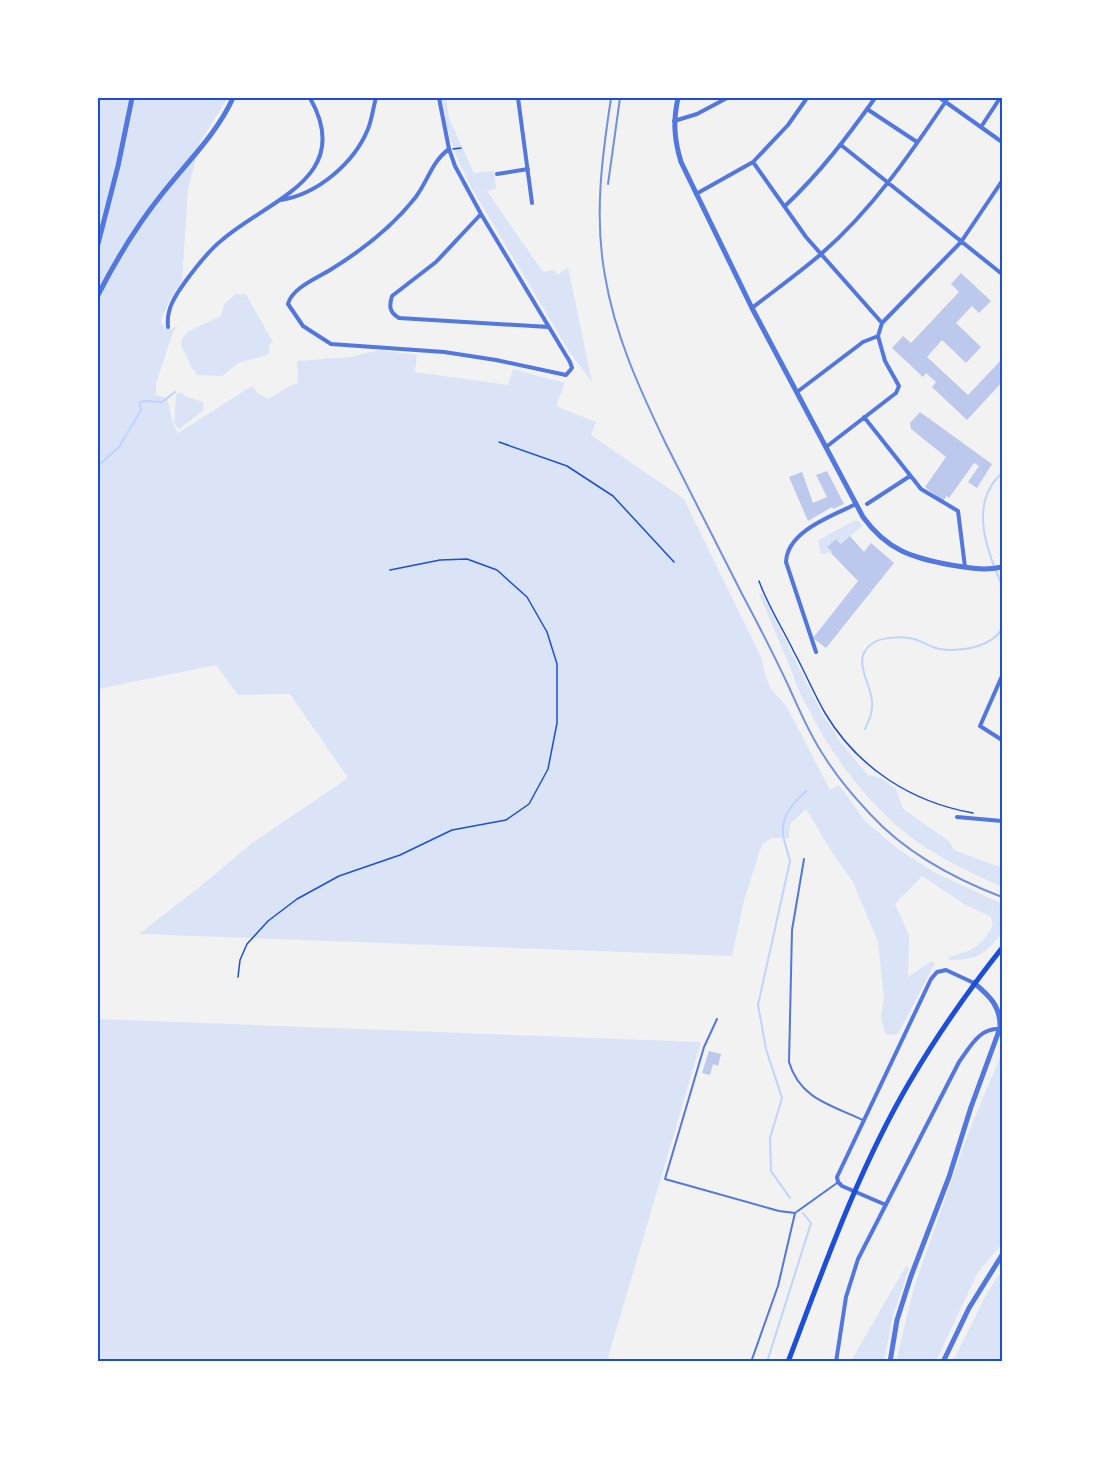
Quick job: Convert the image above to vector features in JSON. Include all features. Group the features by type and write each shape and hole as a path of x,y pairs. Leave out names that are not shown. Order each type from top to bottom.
{"main road":[{"path":"788,1362 850,1204 909,1084 974,983 1002,948"}],"street":[{"path":"98,244 132,98"},
{"path":"98,295 115,263 143,220 162,193 213,132 233,98"},
{"path":"168,327 167,315 177,294 207,254 229,235 281,200 307,178 321,156 324,136 322,125 310,98"},
{"path":"281,200 302,194 321,183 338,171 355,153 369,127 376,98"},
{"path":"439,98 449,149 455,166 481,214 570,362 572,368 566,375 496,360 454,354 331,344 303,326 288,304 290,298 301,288 352,257 392,223 417,195 441,155 449,149"},
{"path":"518,98 532,203"},
{"path":"678,98 674,121 675,142 695,194 796,393 871,528 898,550 928,561 985,571 1002,567"},
{"path":"674,121 697,114 727,98"},
{"path":"695,194 753,162 788,125 807,98"},
{"path":"785,206 842,145 875,98"},
{"path":"940,98 947,99 1002,142"},
{"path":"981,127 1000,98"},
{"path":"752,308 822,254 888,184 947,99"},
{"path":"867,109 917,142"},
{"path":"842,145 1002,274"},
{"path":"753,162 806,237 882,323"},
{"path":"497,174 528,170"},
{"path":"825,447 896,393 899,386 885,361 878,336 882,323 961,242 1002,181"},
{"path":"481,214 436,262 393,296 389,304 391,312 399,318 549,327"},
{"path":"796,393 863,342 878,336"},
{"path":"864,417 921,489 958,511 965,567"},
{"path":"867,504 910,476"},
{"path":"816,652 786,562 786,552 812,526 856,504"},
{"path":"1002,676 980,726 1002,740"},
{"path":"957,817 1002,821"},
{"path":"886,1205 848,1190 838,1182 837,1177 931,979 937,972 946,970 954,972 974,983 995,1002 1001,1029 904,1298 897,1320 890,1362"},
{"path":"836,1362 846,1297 858,1259 960,1062 982,1033 990,1029 1001,1029"},
{"path":"943,1362 969,1308 1002,1255"}],"lane":[{"path":"804,859 792,930 789,1062 793,1076 807,1093 864,1120"},
{"path":"717,1019 704,1047 665,1179 779,1212 795,1213 838,1182"},
{"path":"751,1362 778,1286 795,1213"}],"path":[{"path":"499,442 567,466 613,496 674,562"},
{"path":"238,977 240,960 248,944 268,921 297,899 339,876 400,855 452,830 506,820 530,804 548,770 557,723 557,664 547,632 527,597 497,570 467,559 440,560 390,570"},
{"path":"759,581 825,713 851,748 878,773 909,792 941,806 973,812"}],"shaded area":[{"path":"98,98 228,98 200,142 188,190 182,281 170,299 161,320 167,329 178,325 173,332 156,384 156,395 166,398 178,433 252,386 268,399 298,383 297,361 349,357 381,350 417,355 415,372 508,385 513,369 565,383 556,406 596,422 591,435 684,499 762,659 771,689 787,707 830,790 839,785 865,821 898,849 934,872 1002,904 1002,933 990,946 975,957 950,960 949,957 970,950 981,943 993,924 991,917 964,904 922,876 895,904 909,935 908,977 932,961 935,963 898,1034 886,1035 881,1019 884,997 878,942 853,882 806,809 790,824 789,838 772,838 762,844 744,901 732,956 139,934 252,843 348,778 290,694 238,695 216,665 98,689"},
{"path":"442,98 446,98 449,118 474,173 494,171 496,189 487,191 543,272 554,270 558,275 568,267 592,382 570,353 471,187 456,156 447,127"},
{"path":"245,293 273,342 270,343 268,355 240,362 222,376 198,375 192,368 181,341 187,332 221,316 224,304 236,294"},
{"path":"181,392 185,396 203,402 204,410 179,429 174,423 176,394"},
{"path":"858,521 862,526 841,544 836,539 827,547 832,552 821,554 818,540"},
{"path":"762,593 820,710 841,743 868,775 881,778 896,789 903,809 949,841 954,850 1002,868 1002,887 950,862 914,839 895,824 861,789 831,749 801,696 759,594"},
{"path":"98,1019 701,1042 607,1361 98,1361"},
{"path":"1002,1052 1002,1244 978,1272 936,1361 896,1361 914,1287 968,1134"},
{"path":"906,1266 909,1268 892,1319 884,1361 851,1361"},
{"path":"1002,1271 1002,1361 953,1361 988,1291"}],"building":[{"path":"961,273 991,301 979,313 972,306 956,323 981,347 966,363 942,340 927,357 968,395 1002,359 1002,382 967,420 932,387 936,382 926,373 923,377 892,348 903,336 911,343 959,292 951,284"},
{"path":"920,412 992,464 977,488 968,482 979,466 974,463 949,498 947,496 943,501 925,487 946,457 911,429 910,423"},
{"path":"827,471 844,504 833,509 832,507 808,521 789,477 802,472 813,503 827,497 816,475"},
{"path":"850,536 864,552 871,543 894,563 826,648 813,638 858,581 827,547 836,539 841,544"},
{"path":"709,1051 721,1054 718,1066 713,1064 710,1075 702,1073"}],"waterway":[{"path":"98,466 119,447 141,410 139,403 162,402 175,392"},
{"path":"1002,473 992,485 983,513 986,543 1002,585"},
{"path":"865,729 872,706 862,664 866,649 873,643 887,638 904,638 917,640 939,649 956,650 990,641 1002,629"},
{"path":"790,1198 771,1171 770,1138 782,1098 766,1049 758,1005 790,861 783,836 783,825 794,803 806,791"},
{"path":"767,1362 811,1223 803,1213"}],"railway":[{"path":"611,98 600,187 600,231 605,276 622,341 666,444 771,649 809,730 834,772 871,815 915,853 949,873 1002,897"},
{"path":"608,184 620,98"}]}
